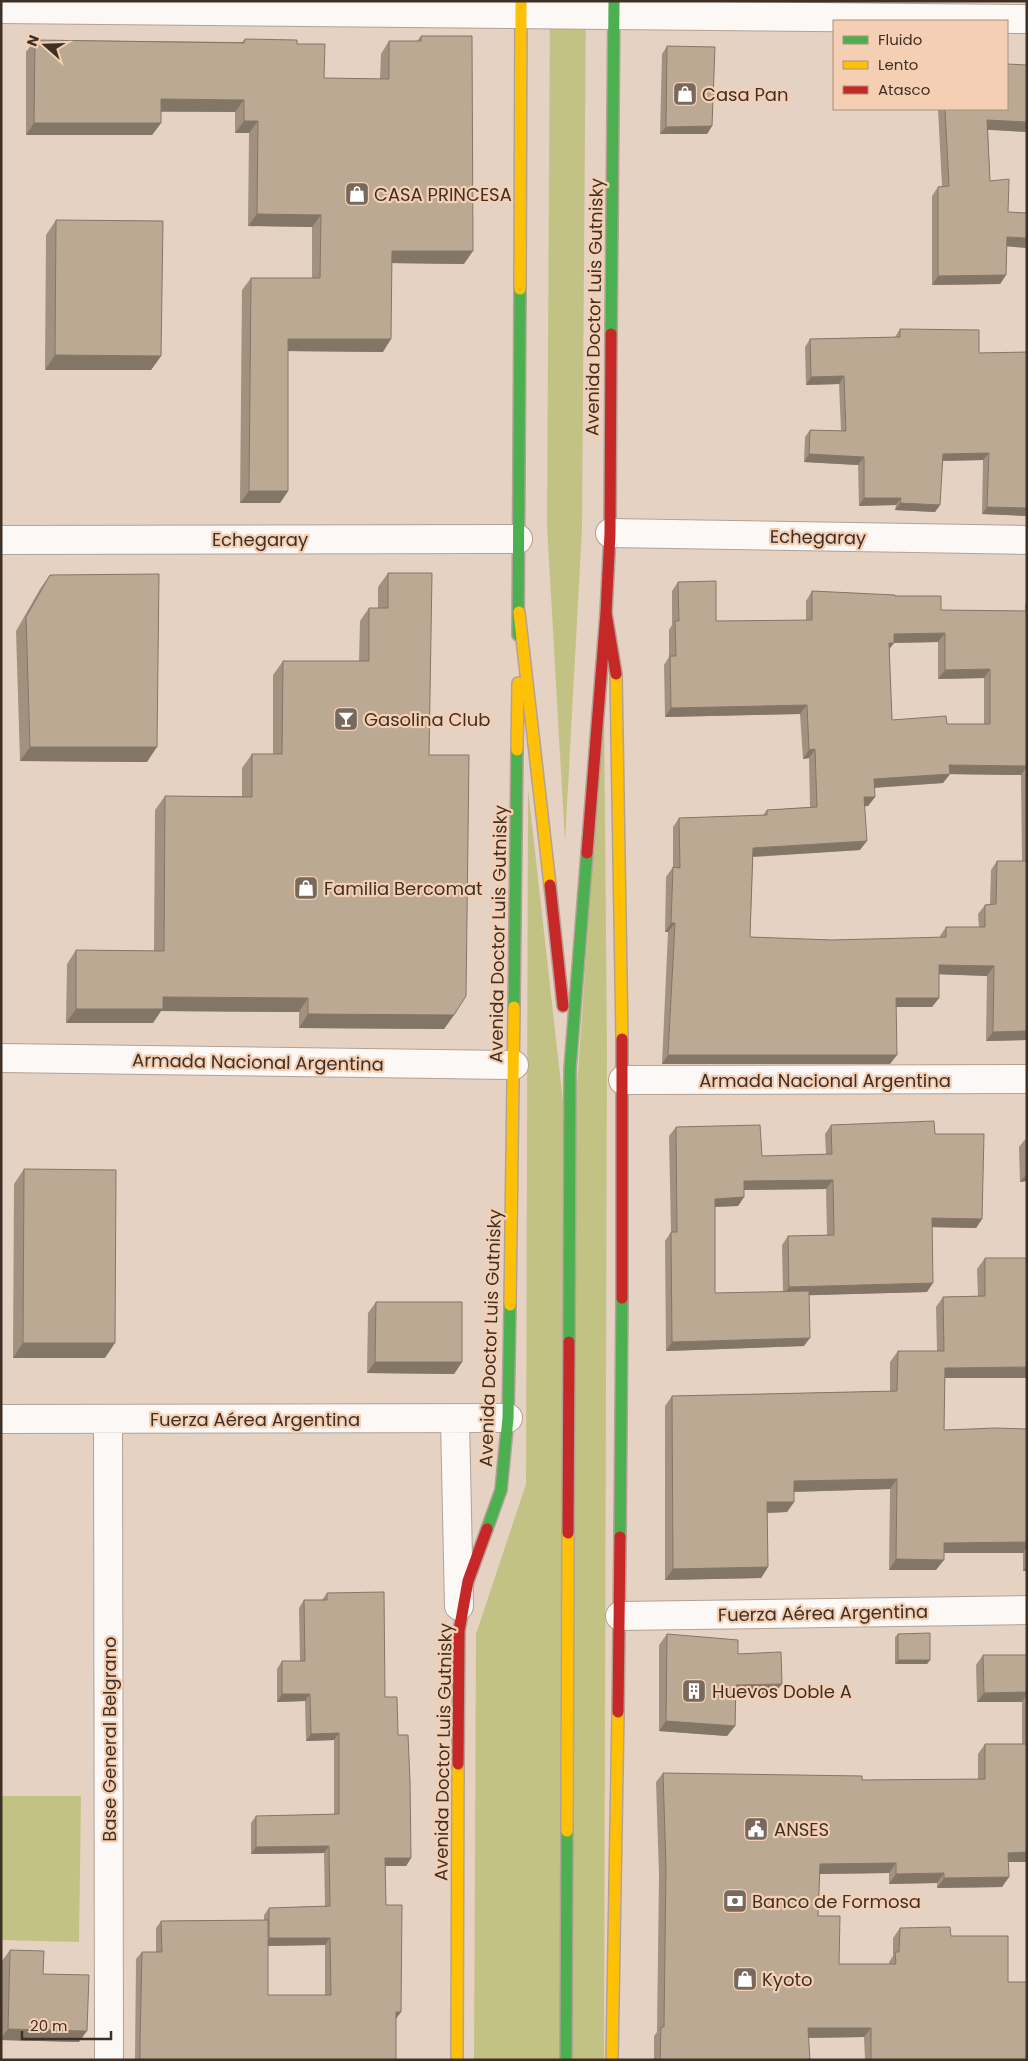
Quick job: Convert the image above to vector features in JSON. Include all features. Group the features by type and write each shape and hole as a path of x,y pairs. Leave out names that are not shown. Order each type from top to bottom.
{"main road":[{"name":"Avenida Doctor Luis Gutnisky","path":"457,2060 459,1631 468,1581 501,1490 508,1418 514,1065 521,8"},
{"name":"Avenida Doctor Luis Gutnisky","path":"566,2060 570,1069 606,613 610,533 614,8"},
{"name":"Avenida Doctor Luis Gutnisky","path":"518,612 570,1069"},
{"name":"Avenida Doctor Luis Gutnisky","path":"606,613 617,678 623,1080 620,1616 612,2060"}],"street":[{"path":"1,9 614,8 1027,19"},
{"name":"Echegaray","path":"610,533 1027,540"},
{"name":"Echegaray","path":"1,540 518,539"},
{"name":"Armada Nacional Argentina","path":"1,1058 514,1065"},
{"name":"Armada Nacional Argentina","path":"623,1080 1027,1079"},
{"name":"Fuerza Aérea Argentina","path":"1,1419 455,1420 508,1418"},
{"name":"Base General Belgrano","path":"108,1419 110,2060"},
{"path":"455,1420 459,1631"},
{"name":"Fuerza Aérea Argentina","path":"620,1616 1027,1610"}],"shaded area":[{"path":"550,1 586,1 582,529 565,842 547,526"},
{"path":"604,699 607,1052 604,2060 474,2060 476,1634 526,1484 528,789 571,1173"},
{"path":"1,1796 81,1796 79,1942 1,1940"}],"building":[{"path":"421,36 472,36 473,251 392,251 391,339 288,339 288,491 249,491 251,278 320,278 321,215 257,214 258,121 244,121 244,100 161,99 161,123 34,123 35,40 244,43 245,39 297,40 297,44 325,44 324,78 389,79 389,41 421,41"},
{"name":"Casa Pan","path":"667,46 715,47 712,126 666,127"},
{"path":"1008,64 1027,65 1027,122 987,120 990,181 1009,179 1008,212 1027,213 1027,238 1007,237 1006,275 938,276 938,187 949,186 945,110 1008,110"},
{"path":"56,220 163,221 161,356 55,355"},
{"path":"900,329 979,330 979,353 1027,352 1027,508 987,507 989,453 943,454 940,505 900,503 901,498 864,498 864,457 809,454 810,430 846,431 844,376 811,377 810,339 900,337"},
{"name":"Familia Bercomat","path":"388,573 432,573 429,755 469,755 466,996 454,1015 308,1014 308,998 163,997 163,1009 76,1009 76,950 164,951 165,796 252,797 252,754 282,754 283,661 369,661 369,608 388,608"},
{"path":"159,574 157,747 30,747 26,617 50,575"},
{"path":"716,581 716,621 812,620 812,591 895,596 941,596 941,610 1027,611 1027,766 949,765 950,774 874,779 875,797 864,797 867,841 753,848 750,937 832,940 946,937 946,927 985,927 985,905 996,904 997,861 1027,861 1027,1031 993,1032 994,966 939,965 939,998 896,998 897,1055 668,1055 675,923 671,923 673,867 680,868 679,818 767,815 767,810 817,807 815,749 809,750 807,705 671,708 670,656 676,656 675,621 679,621 678,582","holes":["945,633 945,670 990,669 990,724 947,724 946,716 892,720 889,643 894,643 894,634"]},
{"path":"934,1121 935,1134 984,1134 982,1219 932,1218 933,1283 789,1287 788,1236 834,1235 833,1180 744,1181 744,1197 715,1199 715,1293 809,1291 810,1338 672,1342 671,1232 677,1232 676,1127 760,1125 762,1156 832,1154 831,1125"},
{"path":"24,1169 116,1170 115,1343 23,1343"},
{"path":"985,1258 1027,1258 1027,1367 945,1368 944,1430 1027,1429 1027,1542 944,1543 944,1560 896,1559 897,1479 794,1481 794,1502 767,1502 768,1567 673,1569 672,1396 897,1391 898,1351 944,1351 943,1297 985,1296"},
{"path":"376,1302 462,1302 462,1362 375,1362"},
{"path":"384,1592 385,1697 397,1697 398,1735 408,1735 410,1781 411,1858 385,1858 386,1905 402,1905 401,2012 396,2012 396,2060 140,2060 142,1952 162,1952 161,1921 268,1920 268,1995 331,1995 330,1938 269,1938 269,1908 330,1906 329,1846 256,1847 256,1816 339,1814 339,1733 311,1734 310,1694 282,1694 282,1661 305,1661 304,1600 327,1600 327,1593"},
{"path":"930,1633 930,1660 898,1660 898,1634"},
{"name":"Huevos Doble A","path":"667,1634 738,1640 738,1654 781,1652 782,1684 736,1685 735,1726 666,1721"},
{"path":"983,1655 1027,1655 1027,1692 984,1693"},
{"path":"985,1744 1027,1744 1027,1852 1008,1853 1009,1877 944,1878 944,1873 896,1874 896,1863 820,1864 818,1916 840,1916 839,1964 896,1964 895,1952 899,1952 900,1928 950,1927 951,1936 1008,1936 1008,1982 1027,1982 1027,2060 871,2060 871,2028 808,2028 810,2060 660,2060 661,2027 664,2027 666,1866 663,1773 862,1776 862,1780 985,1779"},
{"path":"10,1950 44,1951 43,1974 89,1975 87,2031 8,2029"}],"traffic: fast":[{"path":"611,334 614,1"},
{"path":"518,635 520,289"},
{"path":"514,1007 517,750"},
{"path":"569,1342 570,1069 587,853"},
{"path":"620,1537 622,1298"},
{"path":"487,1529 501,1490 508,1418 510,1305"},
{"path":"566,2060 567,1831"}],"traffic: slow":[{"path":"520,289 521,1"},
{"path":"519,612 550,885"},
{"path":"616,674 622,1039"},
{"path":"517,750 518,683"},
{"path":"510,1305 514,1007"},
{"path":"567,1831 568,1533"},
{"path":"612,2060 618,1712"},
{"path":"457,2060 458,1764"}],"traffic: jam":[{"path":"611,334 610,533 606,613 616,674"},
{"path":"587,853 606,613"},
{"path":"550,885 563,1006"},
{"path":"622,1039 622,1298"},
{"path":"568,1533 569,1342"},
{"path":"458,1764 459,1631 468,1581 487,1529"},
{"path":"618,1712 620,1537"}],"place":[{"name":"Casa Pan","path":"685,94"},
{"name":"CASA PRINCESA","path":"357,194"},
{"name":"Gasolina Club","path":"346,719"},
{"name":"Familia Bercomat","path":"306,888"},
{"name":"Huevos Doble A","path":"694,1691"},
{"name":"ANSES","path":"756,1829"},
{"name":"Banco de Formosa","path":"735,1901"},
{"name":"Kyoto","path":"745,1979"}]}
